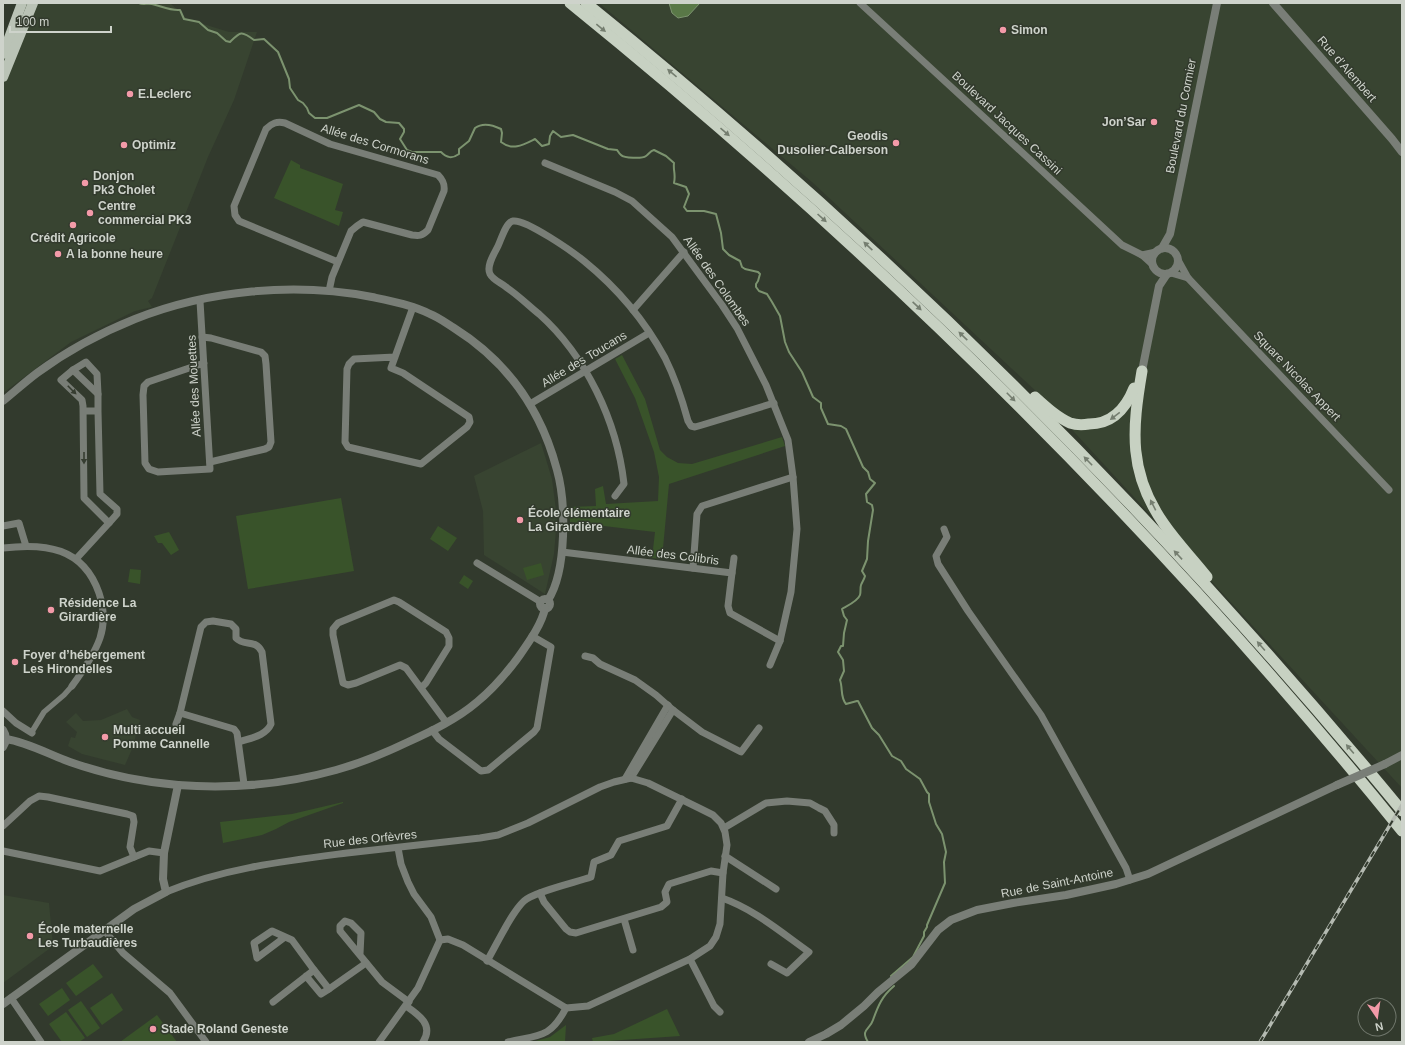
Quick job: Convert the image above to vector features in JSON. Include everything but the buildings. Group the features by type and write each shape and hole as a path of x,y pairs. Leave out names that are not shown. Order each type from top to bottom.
{"highway":[{"path":"570,3 695,106 816,212 927,315 1012,397 1121,510 1221,618 1402,831"},
{"path":"586,3 696,94 777,164 893,269 991,363 1092,465 1233,614 1402,812"},
{"path":"991,363 1001,365 1045,406 1061,418 1072,424 1079,425 1106,422 1122,410 1129,401 1142,371"},
{"path":"1142,371 1136,407 1134,435 1136,455 1144,487 1153,506 1165,525 1230,603 1233,614"}],"main road":[{"path":"3,54 22,3"},
{"path":"3,77 33,3"}],"street":[{"name":"Boulevard Jacques Cassini","path":"860,3 1122,245 1142,254 1155,268"},
{"name":"Boulevard du Cormier","path":"1159,250 1170,234 1217,3"},
{"name":"Rue d’Alembert","path":"1273,3 1392,138 1402,152"},
{"name":"Allée des Cormorans","path":"329,291 332,277 351,231 363,222 412,235 423,235 428,230 444,191 443,180 438,175 330,144 285,123 279,122 271,124 266,129 234,206 235,215 239,221 338,262"},
{"name":"Allée des Colombes","path":"545,164 615,192 632,201 672,237 719,300 737,328 774,403 788,440 793,477 797,529 791,592 780,641 770,665"},
{"path":"615,496 624,484 622,466 606,411 594,386 565,342 546,321 489,273 488,268 508,224 513,221 519,222 566,248 600,276 633,310 665,358 691,426 695,427 774,403"},
{"name":"Boulevard du Cormier","path":"1170,234 1174,252"},
{"path":"1142,254 1167,248 1174,252 1178,260 1176,269 1169,273 1162,274 1155,268"},
{"path":"1142,371 1159,286 1153,257 1159,250"},
{"path":"633,310 684,252"},
{"name":"Square Nicolas Appert","path":"1178,260 1188,278 1389,490"},
{"path":"1169,273 1188,278"},
{"path":"1159,286 1169,273"},
{"path":"3,401 37,373 87,342 135,319 168,308 239,294 270,290 329,291 378,298 413,307 437,318 469,338 499,363 530,404 552,451 559,476 562,509 562,552 553,591 544,604 544,614 532,636 509,669 477,702 432,730 394,748 337,769 303,777 244,784 178,785 124,777 50,755 28,745 5,743 6,735 3,730"},
{"name":"Allée des Mouettes","path":"200,301 210,466"},
{"path":"395,357 354,359 349,364 347,369 344,442 348,447 421,464 467,427 470,422 469,418 404,373 391,368 395,357 413,307"},
{"name":"Allée des Toucans","path":"530,404 649,333"},
{"path":"202,337 211,338 261,352 265,356 271,442 269,447 210,466 158,472 149,469 145,463 144,386 148,382 204,363"},
{"path":"76,559 117,514 117,509 100,494 97,374 86,362 61,380 82,400 84,498 108,523"},
{"path":"73,370 98,394"},
{"path":"83,411 98,411"},
{"path":"693,568 697,514 702,506 793,477"},
{"path":"3,526 19,523 26,546"},
{"path":"944,529 947,537 936,556 938,564 968,611 1041,715 1126,868 1130,880"},
{"path":"3,548 26,546 45,547 64,553 76,559 88,573 96,586 102,602 104,618 98,644 72,686 44,712 32,731 28,745"},
{"name":"Allée des Colibris","path":"562,552 732,573 728,606 730,612 780,641"},
{"path":"732,573 734,558"},
{"path":"477,563 544,604"},
{"path":"421,688 426,683 449,646 449,638 446,632 394,600 338,623 333,629 343,683 348,685 356,683 400,665 406,668 446,722"},
{"path":"176,724 201,627 206,622 213,621 231,624 236,629 236,638 238,641 255,644 259,646 262,652 271,724 268,730 261,734 239,742"},
{"path":"432,730 439,739 481,771 488,770 534,732 537,728 551,647 532,636"},
{"path":"585,656 593,658 600,664 635,680 702,732 741,752 759,728"},
{"path":"440,940 448,939 463,945 566,1008 588,1006 690,959 710,946 716,937 720,924 723,873 727,845 724,828 713,816 682,799 648,783 628,779 671,708"},
{"path":"3,712 16,724 32,731"},
{"path":"180,713 234,729 237,733 239,742 244,784"},
{"name":"Rue de Saint-Antoine","path":"809,1042 842,1025 878,992 911,965 938,930 951,920 976,910 1066,895 1130,880 1148,874 1402,755"},
{"name":"Rue des Orfèvres","path":"3,1004 134,909 185,884 214,875 250,867 307,858 480,838 498,834 528,823 600,787 628,779"},
{"path":"166,892 162,879 164,853 178,785"},
{"path":"3,826 30,801 39,796 127,814 133,816 134,822 130,847 134,857"},
{"path":"487,961 516,911 525,900 540,893 591,878 594,862 611,855 619,841 667,826 682,799"},
{"path":"724,828 766,803 787,801 810,803 825,812 834,825 834,833"},
{"path":"379,1042 418,988 440,940 431,917 414,894 408,882 401,864 398,848"},
{"path":"3,851 100,871 150,851 164,853"},
{"path":"726,856 776,889"},
{"path":"540,893 544,902 566,929 570,932 576,933 661,907 666,902 665,892 669,884 711,871 723,873"},
{"path":"722,898 731,901 760,918 809,952 787,973 771,964"},
{"path":"624,918 633,950"},
{"path":"104,930 124,953 170,993 206,1042"},
{"path":"285,937 292,940 329,989"},
{"path":"360,954 382,982 420,1016 427,1027 423,1042"},
{"path":"690,959 714,1006 720,1012"},
{"path":"306,976 321,994 366,963"},
{"path":"273,1002 314,970"},
{"path":"11,998 41,1042"},
{"path":"508,1042 545,1034 556,1026 566,1008"}],"shaded area":[{"name":"Centre commercial PK3","path":"21,3 170,3 187,19 229,32 257,32 234,100 208,157 152,298 148,301 152,307 135,311 71,342 3,393 3,43"},
{"path":"599,3 1402,3 1402,788 1040,395 812,182"},
{"path":"669,3 700,3 688,16 678,18 672,13"},
{"path":"291,160 300,165 300,168 343,184 335,210 343,212 339,226 274,198"},
{"path":"622,355 645,399 660,450 667,457 678,463 692,464 782,437 785,446 669,484 662,559 652,558 655,532 570,522 569,507 596,506 595,489 603,486 606,504 658,501 659,477 654,452 635,398 615,359"},
{"name":"École élémentaire La Girardière","path":"541,443 552,479 557,518 554,554 545,594 484,555 483,511 474,476"},
{"path":"341,498 354,571 248,589 236,516"},
{"path":"438,526 457,538 448,551 430,539"},
{"path":"169,532 179,550 171,555 162,543 158,543 154,536"},
{"path":"541,563 544,575 527,580 523,568"},
{"path":"130,569 141,570 140,584 128,582"},
{"path":"464,575 473,581 468,589 459,583"},
{"name":"Multi accueil Pomme Cannelle","path":"127,709 132,717 140,720 132,749 125,765 82,754 68,746 71,737 75,738 77,732 66,722 76,713 83,721 101,720"},
{"path":"343,802 289,822 262,835 223,843 220,822 292,814"},
{"path":"3,895 49,903 53,946 3,983"},
{"path":"93,964 103,977 76,996 66,983"},
{"path":"62,988 70,1000 48,1016 39,1004"},
{"path":"112,993 123,1010 102,1025 90,1008"},
{"path":"81,1001 100,1028 87,1037 68,1010"},
{"path":"667,1009 680,1036 593,1042 592,1038 614,1034"},
{"path":"66,1012 85,1038 79,1042 62,1042 49,1024"},
{"name":"Stade Roland Geneste","path":"157,1015 177,1042 120,1042"},
{"path":"566,1025 565,1042 532,1042 550,1037"}],"waterway":[{"path":"139,3 152,4 169,9 180,10 184,19 199,22 208,30 217,33 226,41 230,42 239,34 246,35 254,40 264,39 278,52 289,79 290,88 298,100 303,103 309,113 315,118 327,118 359,105 374,112 380,119 386,122 399,123 404,129 400,139 407,150 412,152 441,152 445,156 450,157 454,157 459,154 459,149 469,141 475,128 481,125 491,125 501,129 501,142 505,145 514,147 535,139 542,146 549,144 550,136 553,131 561,137 573,135 608,149 617,150 620,155 626,157 644,157 654,150 666,156 674,163 674,183 686,187 689,194 684,207 687,211 704,211 716,214 723,249 729,255 740,261 742,267 760,274 756,287 759,291 767,294 780,316 785,342 789,352 802,372 813,397 821,403 821,408 828,424 841,426 846,429 863,467 868,472 870,479 875,483 866,494 867,502 872,505 873,510 867,559 862,571 865,576 861,585 859,597 842,609 847,620 843,646 841,646 838,652 843,660 844,671 840,680 842,695 846,704 858,701 872,728 879,735 892,756 901,761 906,769 920,779 929,794 929,802 936,824 942,834 946,852 944,862 945,883 924,932 924,936 913,957 891,976"},
{"path":"868,1042 865,1032 872,1023 886,994 894,986"}],"railway":[{"path":"1260,1042 1402,805"}],"place":[{"name":"Simon","path":"1003,30"},
{"name":"E.Leclerc","path":"130,94"},
{"name":"Jon’Sar","path":"1154,122"},
{"name":"Geodis Dusolier-Calberson","path":"896,143"},
{"name":"Optimiz","path":"124,145"},
{"name":"Donjon Pk3 Cholet","path":"85,183"},
{"name":"Centre commercial PK3","path":"90,213"},
{"name":"Crédit Agricole","path":"73,225"},
{"name":"A la bonne heure","path":"58,254"},
{"name":"École élémentaire La Girardière","path":"520,520"},
{"name":"Résidence La Girardière","path":"51,610"},
{"name":"Foyer d’hébergement Les Hirondelles","path":"15,662"},
{"name":"Multi accueil Pomme Cannelle","path":"105,737"},
{"name":"École maternelle Les Turbaudières","path":"30,936"},
{"name":"Stade Roland Geneste","path":"153,1029"}]}
